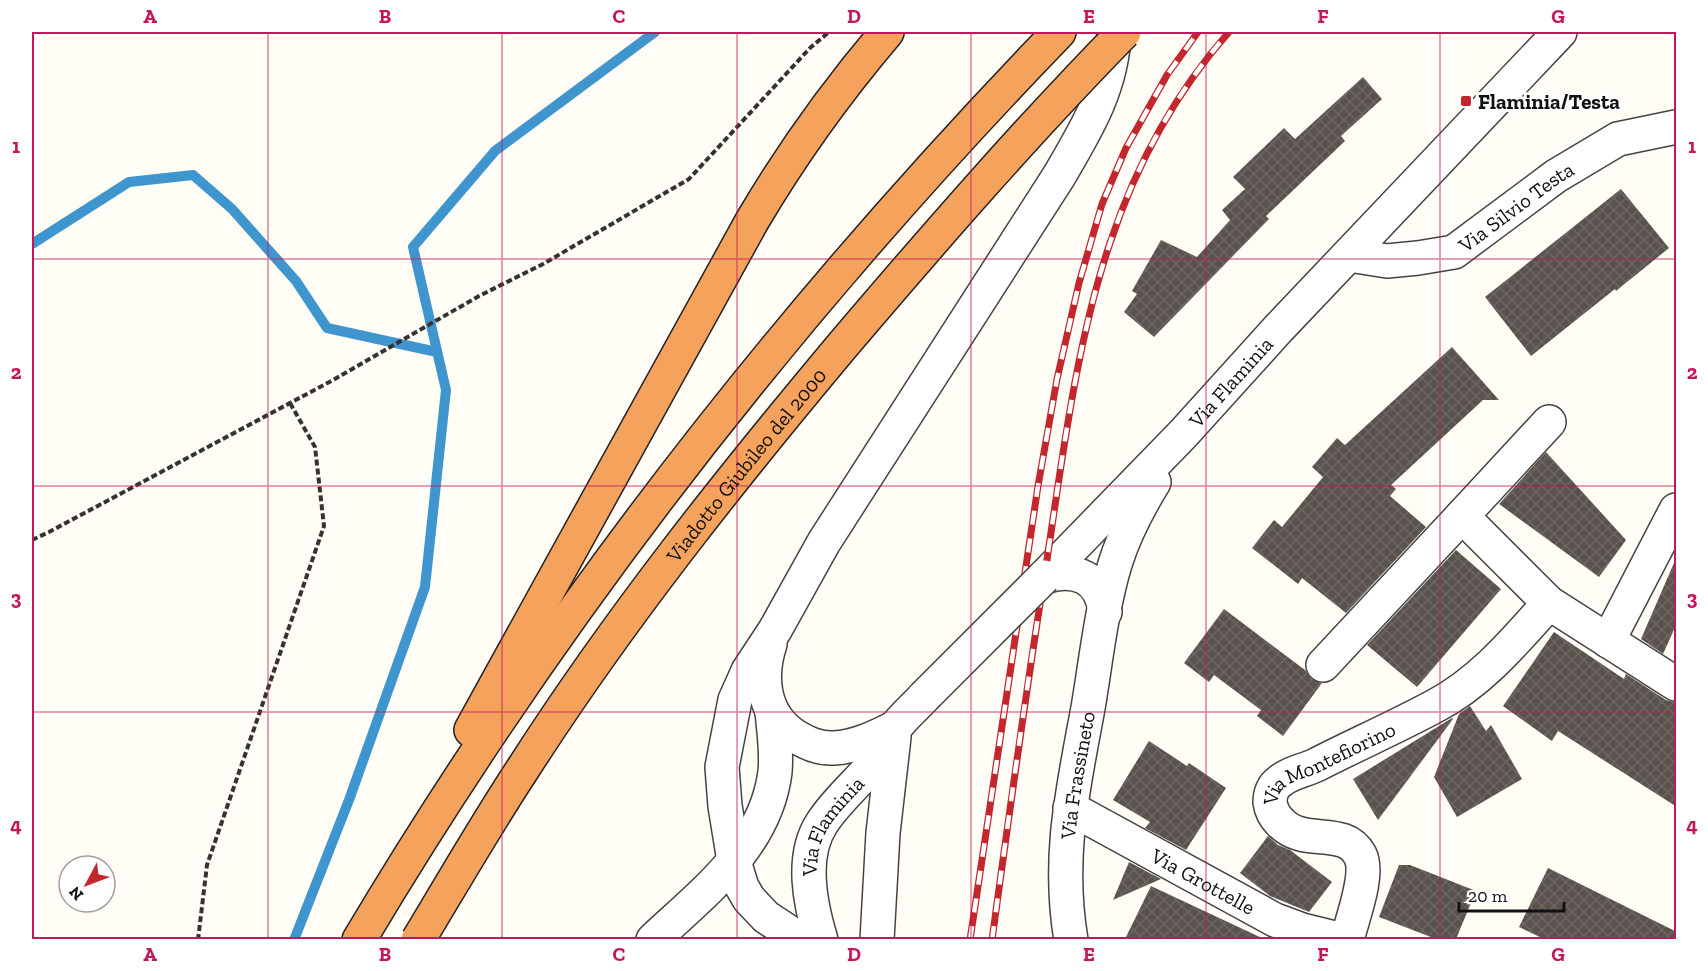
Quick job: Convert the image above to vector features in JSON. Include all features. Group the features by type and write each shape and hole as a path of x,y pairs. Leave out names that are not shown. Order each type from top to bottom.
{"highway":[{"path":"403,869 491,692 752,221 797,147 848,78 887,32"},
{"path":"359,939 496,724 677,473 781,343 856,256 947,151 1059,32"},
{"name":"Viadotto Giubileo del 2000","path":"418,939 531,757 618,631 725,488 890,290 1075,82 1124,32"}],"street":[{"path":"801,939 766,918 749,899 742,887 734,861 729,837 723,778 729,724 741,683 776,630 824,542 1059,176 1091,121 1107,80 1114,32"},
{"name":"Via Flaminia","path":"821,939 813,913 810,880 812,845 816,833 835,806 879,756 896,727 1183,434 1348,255 1560,32"},
{"name":"Via Silvio Testa","path":"1348,255 1387,261 1454,252 1556,176 1618,139 1677,127"},
{"path":"1323,664 1549,422"},
{"name":"Via Frassineto","path":"1071,939 1065,876 1070,808 1115,565 1133,518 1183,434"},
{"path":"1608,641 1677,510"},
{"path":"1462,516 1549,603 1677,684"},
{"path":"1044,577 1065,572 1087,578 1096,585 1102,595 1105,612"},
{"name":"Via Montefiorino","path":"1345,939 1364,874 1361,856 1344,841 1332,837 1310,837 1285,828 1271,808 1270,796 1276,784 1286,777 1437,705 1471,682 1506,651 1549,603"},
{"name":"Via Flaminia","path":"776,630 764,668 765,691 772,712 787,730 806,742 820,747 849,747 896,727"},
{"path":"653,939 710,888 743,851 761,819 773,783 775,751 772,712"},
{"path":"877,939 883,833 896,727"},
{"name":"Via Grottelle","path":"1070,808 1275,920 1302,930 1345,939"}],"path":[{"path":"32,540 333,380 478,296 543,264 689,179 810,48 828,32"},
{"path":"198,939 207,865 324,526 315,447 290,403"}],"building":[{"path":"1363,77 1382,99 1341,136 1345,141 1266,216 1269,219 1154,337 1124,312 1137,294 1132,291 1161,240 1197,257 1230,220 1222,210 1245,189 1233,177 1284,128 1295,139"},
{"path":"1621,189 1669,248 1531,356 1485,297"},
{"path":"1452,347 1499,400 1483,400 1391,485 1396,489 1390,496 1426,527 1346,613 1302,578 1298,584 1252,548 1274,520 1282,527 1323,477 1312,467 1337,438 1345,445"},
{"path":"1546,452 1626,540 1599,577 1499,504"},
{"path":"1456,550 1501,589 1417,687 1367,645"},
{"path":"1677,556 1677,623 1663,654 1641,639"},
{"path":"1224,609 1305,670 1311,679 1322,683 1283,736 1257,716 1261,710 1214,675 1209,682 1184,663"},
{"path":"1554,632 1624,679 1626,674 1666,700 1677,703 1677,807 1558,731 1552,741 1503,706"},
{"path":"1470,706 1486,731 1491,725 1522,779 1457,817 1434,777 1459,714"},
{"path":"1453,719 1378,820 1353,779"},
{"path":"1149,741 1187,766 1189,763 1226,788 1186,850 1145,828 1150,822 1113,800"},
{"path":"1268,836 1332,882 1309,912 1270,896 1240,873"},
{"path":"1129,862 1161,879 1113,900"},
{"path":"1399,865 1410,865 1476,891 1456,939 1436,939 1379,917"},
{"path":"1548,868 1677,932 1677,939 1544,939 1519,927"},
{"path":"1151,886 1264,939 1125,939"}],"waterway":[{"path":"294,940 349,800 425,587 446,390 413,247 495,151 655,32"},
{"path":"32,244 129,182 193,175 232,209 296,281 327,328 437,352"}],"railway":[{"path":"970,940 1038,486 1057,379 1079,283 1102,204 1126,148 1167,75 1198,32"},
{"path":"992,940 1064,444 1079,361 1098,281 1120,214 1159,131 1191,80 1229,32"}],"place":[{"name":"Flaminia/Testa","path":"1466,101"}]}
